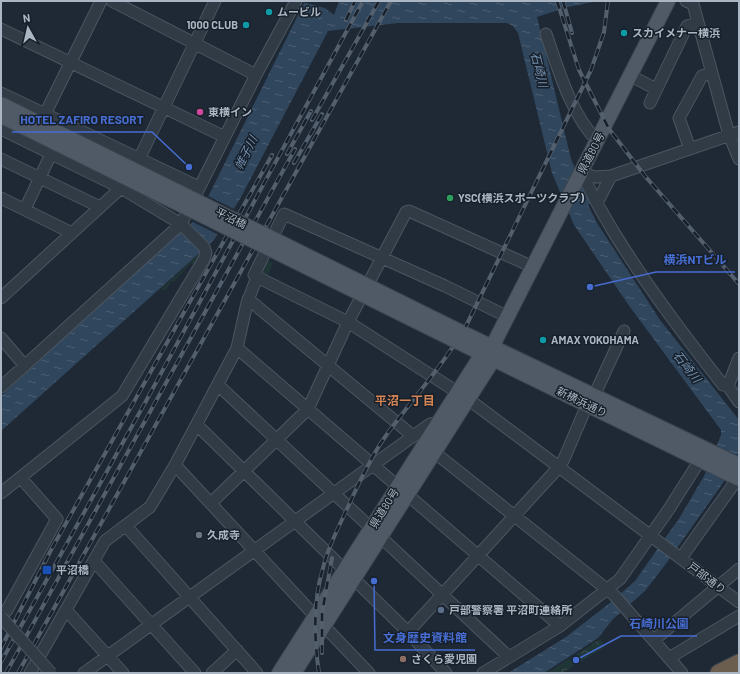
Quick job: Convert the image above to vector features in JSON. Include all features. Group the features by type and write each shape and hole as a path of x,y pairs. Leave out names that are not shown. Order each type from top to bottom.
{"highway":[{"path":"719,673 739,663"}],"main road":[{"name":"県道80号","path":"279,673 320,621 403,490 426,450 463,396 489,354 668,1"},
{"name":"平沼橋","path":"1,104 459,336"},
{"name":"平沼橋","path":"1,116 459,336"},
{"name":"新横浜通り","path":"459,336 489,354 591,400 707,459 737,472"},
{"name":"県道80号","path":"426,450 439,422 463,396"},
{"name":"県道80号","path":"294,673 320,621"}],"street":[{"path":"45,114 101,1"},
{"path":"112,1 256,75"},
{"path":"1,298 121,188 139,159 215,1"},
{"path":"1,387 181,224 256,75 296,1"},
{"path":"686,1 693,4 711,74 734,133 739,159"},
{"path":"650,103 687,26 698,23"},
{"path":"1,29 225,136"},
{"path":"546,34 567,94 586,127 597,141"},
{"path":"690,149 679,118 702,76 711,74"},
{"path":"631,76 656,89"},
{"path":"1,93 199,187"},
{"path":"1,129 121,188 181,224 204,247 206,253 204,259 122,396 1,493"},
{"path":"581,174 602,178 611,176 734,133"},
{"path":"25,209 51,154"},
{"path":"1,159 100,207"},
{"path":"581,174 632,262 659,302 723,385 728,386 739,402"},
{"path":"597,203 611,176"},
{"path":"1,198 72,233"},
{"path":"211,503 308,408 348,322 356,310 406,212 409,211 533,267"},
{"path":"30,673 106,541 150,507 175,465 237,348 248,299 256,277 254,275 256,269 284,214 508,317"},
{"name":"戸部通り","path":"256,277 348,322 463,396 739,602"},
{"path":"248,299 328,366 409,439 515,516 611,594 628,610 682,673"},
{"path":"408,632 444,595 559,467 624,331"},
{"path":"1,338 25,366"},
{"path":"237,348 560,626"},
{"path":"728,386 739,358"},
{"path":"218,385 509,657"},
{"path":"84,673 335,494 430,424 439,422"},
{"path":"197,425 349,576 408,632 446,673"},
{"path":"483,673 611,594 629,568 656,539 707,459"},
{"path":"175,465 369,673"},
{"path":"678,556 737,472"},
{"path":"21,478 57,519 2,616 51,673"},
{"path":"126,526 257,673"},
{"path":"94,561 195,673"},
{"path":"654,640 739,569"},
{"path":"66,610 122,673"},
{"path":"669,658 739,616"},
{"path":"212,673 237,650"},
{"path":"38,659 46,673"},
{"path":"38,659 54,673"}],"green space":[{"path":"199,254 195,265 191,263 174,282 172,281 165,291 161,289"},
{"path":"264,259 273,263 267,278 257,274"},
{"path":"600,639 605,647 562,673 547,673"}],"water":[{"path":"305,1 598,1 568,7 537,17 571,159 590,203 588,205 597,223 660,320 739,420 739,451 723,483 645,591 613,619 598,638 544,673 508,673 566,637 635,581 680,517 704,476 721,435 721,430 630,307 574,225 552,173 518,33 513,26 507,23 398,23 328,31 240,199 214,240 1,431 1,396 198,217"}],"pier":[{"path":"302,1 339,1 334,15 325,8"},
{"path":"206,195 236,210 219,235 191,221 197,216"}],"railway":[{"path":"346,20 355,1"},
{"path":"1,662 146,401 363,1"},
{"path":"312,120 379,1"},
{"path":"18,673 391,1"},
{"path":"557,1 579,70 609,129 645,176 739,284"},
{"path":"563,1 572,33"},
{"path":"319,673 315,634 317,594 332,541 363,474 380,444 438,368 467,324 591,70 604,32 608,1"},
{"path":"287,154 311,111"},
{"path":"294,163 322,114"},
{"path":"6,673 295,149"},
{"path":"1,648 51,550 272,155"},
{"path":"322,653 322,613 332,558"}],"place":[{"name":"ムービル","path":"269,12"},
{"name":"1000 CLUB","path":"246,25"},
{"name":"スカイメナー横浜","path":"624,33"},
{"name":"東横イン","path":"200,112"},
{"name":"HOTEL ZAFIRO RESORT","path":"189,167"},
{"name":"YSC(横浜スポーツクラブ)","path":"450,198"},
{"name":"横浜NTビル","path":"590,287"},
{"name":"AMAX YOKOHAMA","path":"543,340"},
{"name":"久成寺","path":"199,535"},
{"name":"平沼橋","path":"47,570"},
{"name":"文身歴史資料館","path":"374,581"},
{"name":"戸部警察署 平沼町連絡所","path":"441,610"},
{"name":"さくら愛児園","path":"403,659"},
{"name":"石崎川公園","path":"576,660"}],"district":[{"name":"平沼一丁目","path":"405,401"}],"water label":[{"name":"石崎川","path":"539,70"},
{"name":"帷子川","path":"246,153"},
{"name":"石崎川","path":"687,367"}]}
